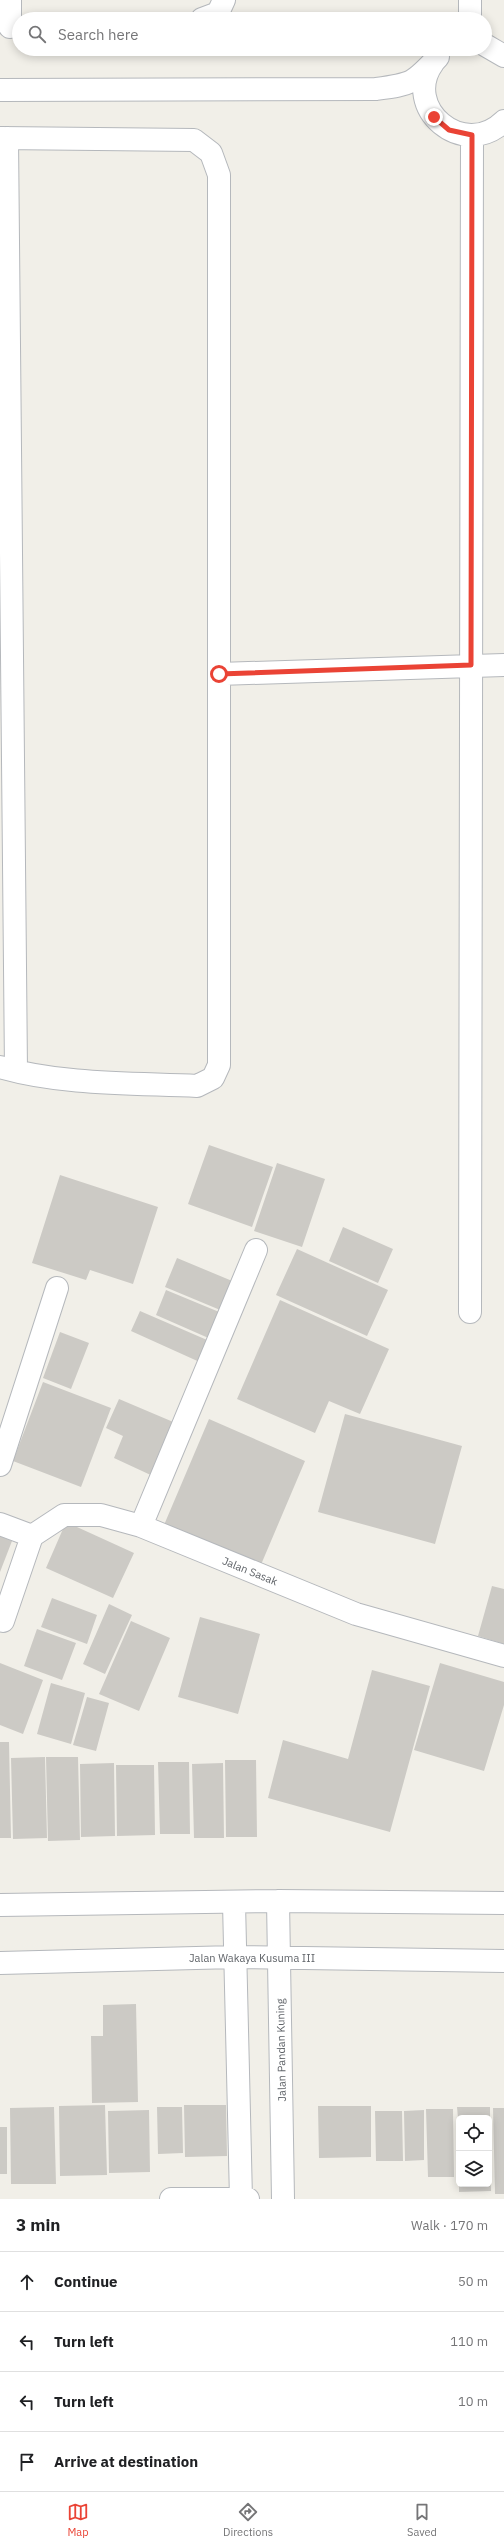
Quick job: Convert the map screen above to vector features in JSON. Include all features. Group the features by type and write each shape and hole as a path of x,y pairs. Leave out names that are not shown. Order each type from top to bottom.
{"street":[{"path":"10,0 10,27"},
{"path":"218,12 224,0"},
{"path":"470,0 470,12"},
{"path":"492,49 504,56"},
{"path":"0,90 376,90 407,85 421,75 440,56"},
{"path":"441,56 429,72 425,89 429,109 441,125"},
{"path":"376,90 407,96 422,105 441,125 459,134 472,135 489,132 504,121"},
{"path":"470,1312 472,135"},
{"path":"4,138 194,140 211,153 219,175 219,674 219,1064 213,1078 197,1086 86,1080 8,1069 4,138"},
{"path":"219,674 504,665"},
{"path":"141,1526 256,1250"},
{"path":"0,1464 57,1288"},
{"name":"Jalan Sasak","path":"29,1544 64,1515 101,1515 141,1526 356,1614 504,1656"},
{"path":"0,1524 29,1544 3,1621"},
{"path":"0,1905 234,1903 278,1901 504,1904"},
{"name":"Jalan Pandan Kuning","path":"278,1901 283,2199"},
{"path":"234,1903 241,2199"},
{"name":"Jalan Wakaya Kusuma III","path":"0,1963 235,1957 504,1960"},
{"path":"171,2199 248,2199"}],"building":[{"path":"209,1145 273,1167 252,1227 188,1204"},
{"path":"277,1163 325,1179 302,1247 254,1231"},
{"path":"60,1175 158,1207 133,1284 90,1270 86,1280 32,1263"},
{"path":"343,1227 393,1249 378,1283 329,1261"},
{"path":"297,1249 388,1290 367,1336 276,1295"},
{"path":"177,1258 237,1283 225,1312 165,1287"},
{"path":"166,1290 224,1314 213,1340 156,1315"},
{"path":"280,1300 389,1349 360,1414 329,1401 315,1433 237,1399"},
{"path":"140,1311 214,1343 204,1364 131,1331"},
{"path":"60,1332 89,1343 71,1389 43,1378"},
{"path":"43,1382 111,1408 81,1487 13,1461"},
{"path":"119,1399 178,1424 155,1477 114,1458 123,1436 106,1428"},
{"path":"345,1414 462,1446 435,1544 318,1512"},
{"path":"209,1419 305,1461 260,1567 164,1525"},
{"path":"66,1522 134,1553 113,1598 46,1568"},
{"path":"0,1536 12,1541 0,1572"},
{"path":"492,1586 504,1589 504,1644 478,1636"},
{"path":"52,1598 97,1615 87,1644 41,1627"},
{"path":"109,1604 132,1615 105,1674 83,1664"},
{"path":"200,1617 260,1634 238,1714 178,1697"},
{"path":"131,1621 170,1638 139,1711 99,1694"},
{"path":"37,1629 76,1643 62,1680 24,1666"},
{"path":"0,1663 43,1680 23,1734 0,1725"},
{"path":"440,1663 504,1682 504,1705 484,1771 414,1750"},
{"path":"372,1670 430,1686 390,1832 268,1798 283,1740 348,1759"},
{"path":"51,1683 85,1693 71,1744 37,1734"},
{"path":"87,1697 109,1703 96,1751 73,1745"},
{"path":"0,1742 9,1742 11,1838 0,1838"},
{"path":"45,1757 47,1838 13,1839 11,1758"},
{"path":"46,1757 78,1757 80,1840 48,1841"},
{"path":"225,1760 256,1760 257,1837 226,1837"},
{"path":"158,1762 189,1762 190,1834 160,1834"},
{"path":"114,1763 115,1836 81,1837 80,1764"},
{"path":"223,1763 224,1838 194,1838 192,1764"},
{"path":"116,1765 154,1765 155,1835 117,1836"},
{"path":"136,2004 138,2102 92,2103 91,2036 103,2036 103,2005"},
{"path":"105,2105 107,2175 60,2176 59,2106"},
{"path":"184,2105 226,2105 227,2156 185,2157"},
{"path":"318,2106 371,2106 371,2157 319,2158"},
{"path":"54,2107 56,2184 11,2184 10,2108"},
{"path":"157,2107 182,2107 183,2153 158,2154"},
{"path":"457,2107 490,2107 490,2115 458,2115"},
{"path":"493,2108 504,2108 504,2194 495,2194"},
{"path":"426,2109 453,2109 454,2177 428,2177"},
{"path":"149,2110 150,2172 109,2173 108,2111"},
{"path":"424,2110 424,2160 405,2161 404,2111"},
{"path":"375,2111 402,2111 403,2161 376,2161"},
{"path":"0,2127 7,2127 7,2174 0,2174"},
{"path":"459,2187 491,2187 491,2191 459,2192"}],"route":[{"path":"219,674 471,665 472,135 459,134 449,130 441,125 434,117"}]}
